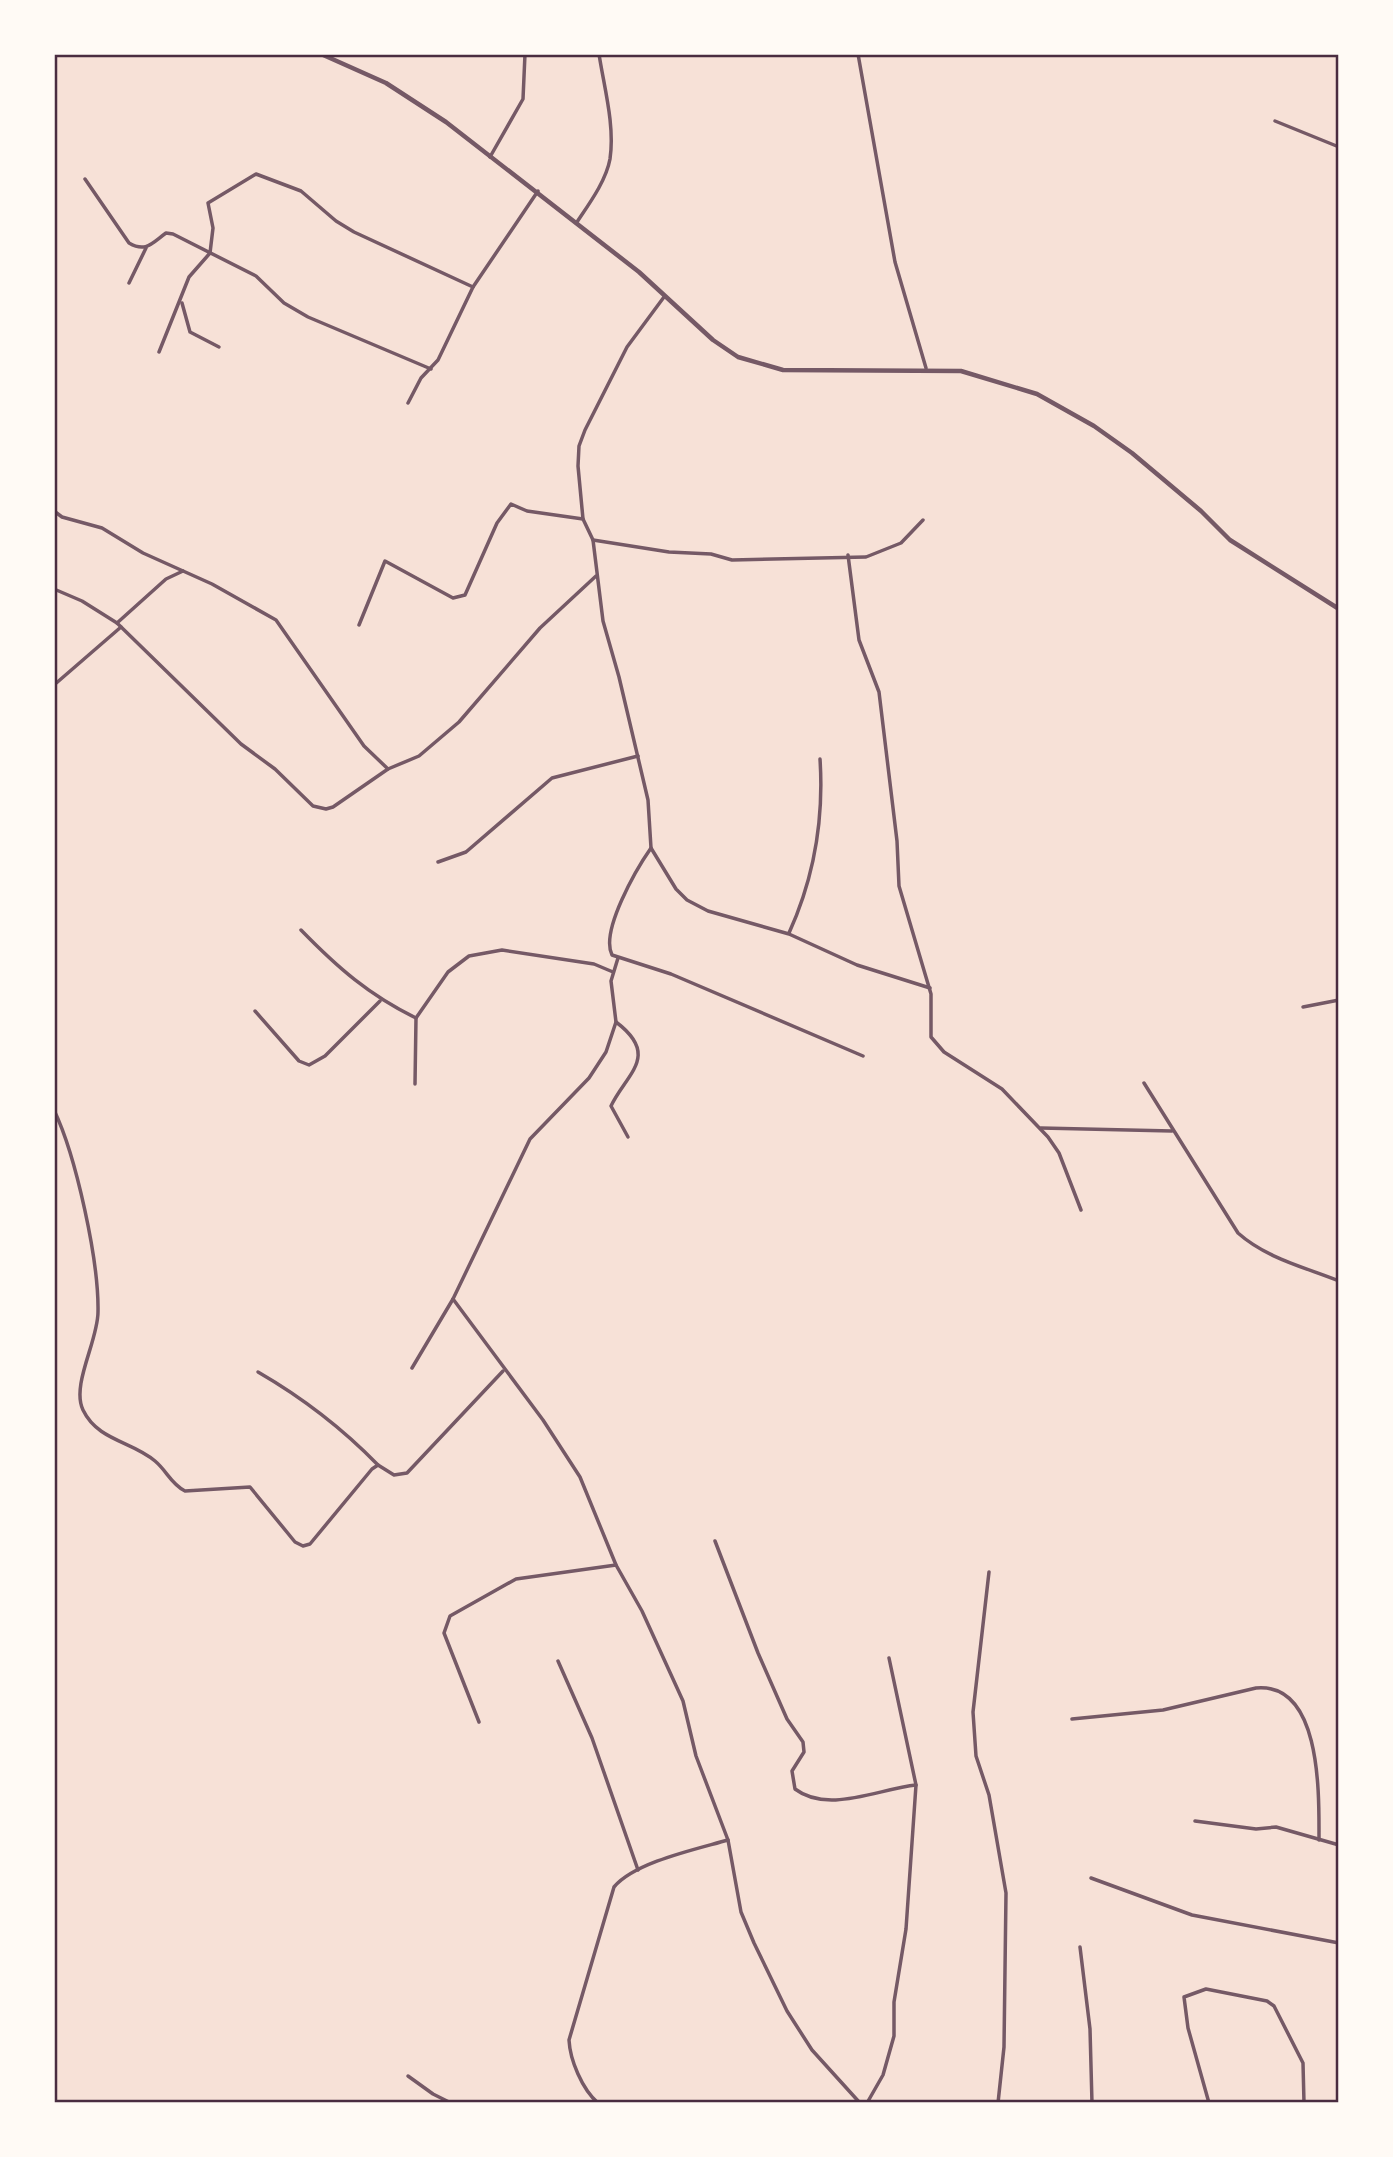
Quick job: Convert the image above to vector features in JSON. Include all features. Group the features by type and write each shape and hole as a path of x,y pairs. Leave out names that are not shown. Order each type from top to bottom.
{"street":[{"path":"321,54 386,83 446,122 639,272 713,340 737,357 783,370 961,370 1037,394 1094,426 1164,479 1230,540 1339,609"},
{"path":"490,157 523,99 525,54"},
{"path":"577,222 594,196 610,160 610,133 599,54"},
{"path":"858,54 895,262 926,368"},
{"path":"1275,121 1339,147"},
{"path":"159,352 190,277 210,253 213,228 208,203 256,174 276,179 301,191 335,221 354,232 473,287"},
{"path":"85,179 129,243 139,249 146,248"},
{"path":"408,403 421,378 431,369 473,287 538,191"},
{"path":"129,283 146,248 166,233 256,276 284,303 308,317 431,369"},
{"path":"664,297 628,347 585,430 578,466 583,519 593,540 603,621 648,800 651,848 676,889 687,900 708,911 789,934 857,965 930,988"},
{"path":"182,300 190,332 219,347"},
{"path":"359,625 383,562 387,561 453,598 459,597 465,595 497,523 511,504 527,511 583,519"},
{"path":"54,511 62,517 102,528 143,553 212,583 276,621 364,746 388,769"},
{"path":"593,540 669,552 711,554 732,559 848,555 866,557 901,543 923,520"},
{"path":"848,555 859,640 879,692 897,841 899,886 933,1003 929,1028 937,1046 1002,1089 1041,1128 1059,1153 1081,1210"},
{"path":"54,685 157,586 183,571"},
{"path":"54,589 82,601 119,624 241,744 275,769 313,806 326,809 333,807 388,769 419,755 458,722 540,628 596,576"},
{"path":"438,862 466,852 552,778 638,756"},
{"path":"789,934 810,884 821,805 820,759"},
{"path":"651,848 617,911 609,949 618,958 671,974 863,1056"},
{"path":"301,930 336,967 380,1001 416,1018"},
{"path":"415,1084 416,1018 456,963 480,952 502,950 594,964 613,972"},
{"path":"412,1368 453,1299 530,1139 589,1078 606,1052 616,1022 611,981 618,958"},
{"path":"1303,1007 1339,1000"},
{"path":"255,1011 299,1061 309,1065 325,1056 380,1001"},
{"path":"616,1022 628,1031 636,1047 637,1065 611,1106 628,1137"},
{"path":"1144,1083 1238,1233 1249,1243 1282,1260 1339,1281"},
{"path":"54,1110 67,1137 97,1284 96,1337 79,1391 82,1409 94,1426 112,1439 155,1461 177,1487 185,1491 250,1487 295,1542 303,1546 310,1544 378,1465"},
{"path":"1041,1128 1172,1131"},
{"path":"453,1299 542,1420 580,1477 616,1565 642,1611 683,1701 696,1756 728,1840 741,1912 771,1981 812,2050 860,2103"},
{"path":"258,1372 297,1395 347,1433 378,1465 394,1475 407,1473 504,1371"},
{"path":"715,1541 787,1719 803,1742 804,1752 792,1771 795,1789 807,1798 828,1800 916,1785"},
{"path":"479,1722 444,1633 450,1616 516,1579 616,1565"},
{"path":"989,1572 973,1712 976,1756 989,1796 1006,1893 1004,2047 998,2103"},
{"path":"867,2103 883,2075 894,2036 896,1983 906,1929 916,1785 889,1658"},
{"path":"558,1661 592,1738 638,1870"},
{"path":"1072,1718 1163,1710 1271,1686 1283,1691 1303,1715 1318,1780 1320,1840"},
{"path":"1195,1821 1256,1829 1276,1827 1339,1846"},
{"path":"595,2102 569,2053 569,2040 608,1900 622,1878 638,1870 728,1840"},
{"path":"1091,1878 1192,1916 1339,1943"},
{"path":"1080,1947 1090,2029 1092,2103"},
{"path":"1209,2103 1188,2028 1184,1997 1206,1989 1267,2001 1274,2006 1303,2063 1304,2103"},
{"path":"408,2076 451,2103"}]}
